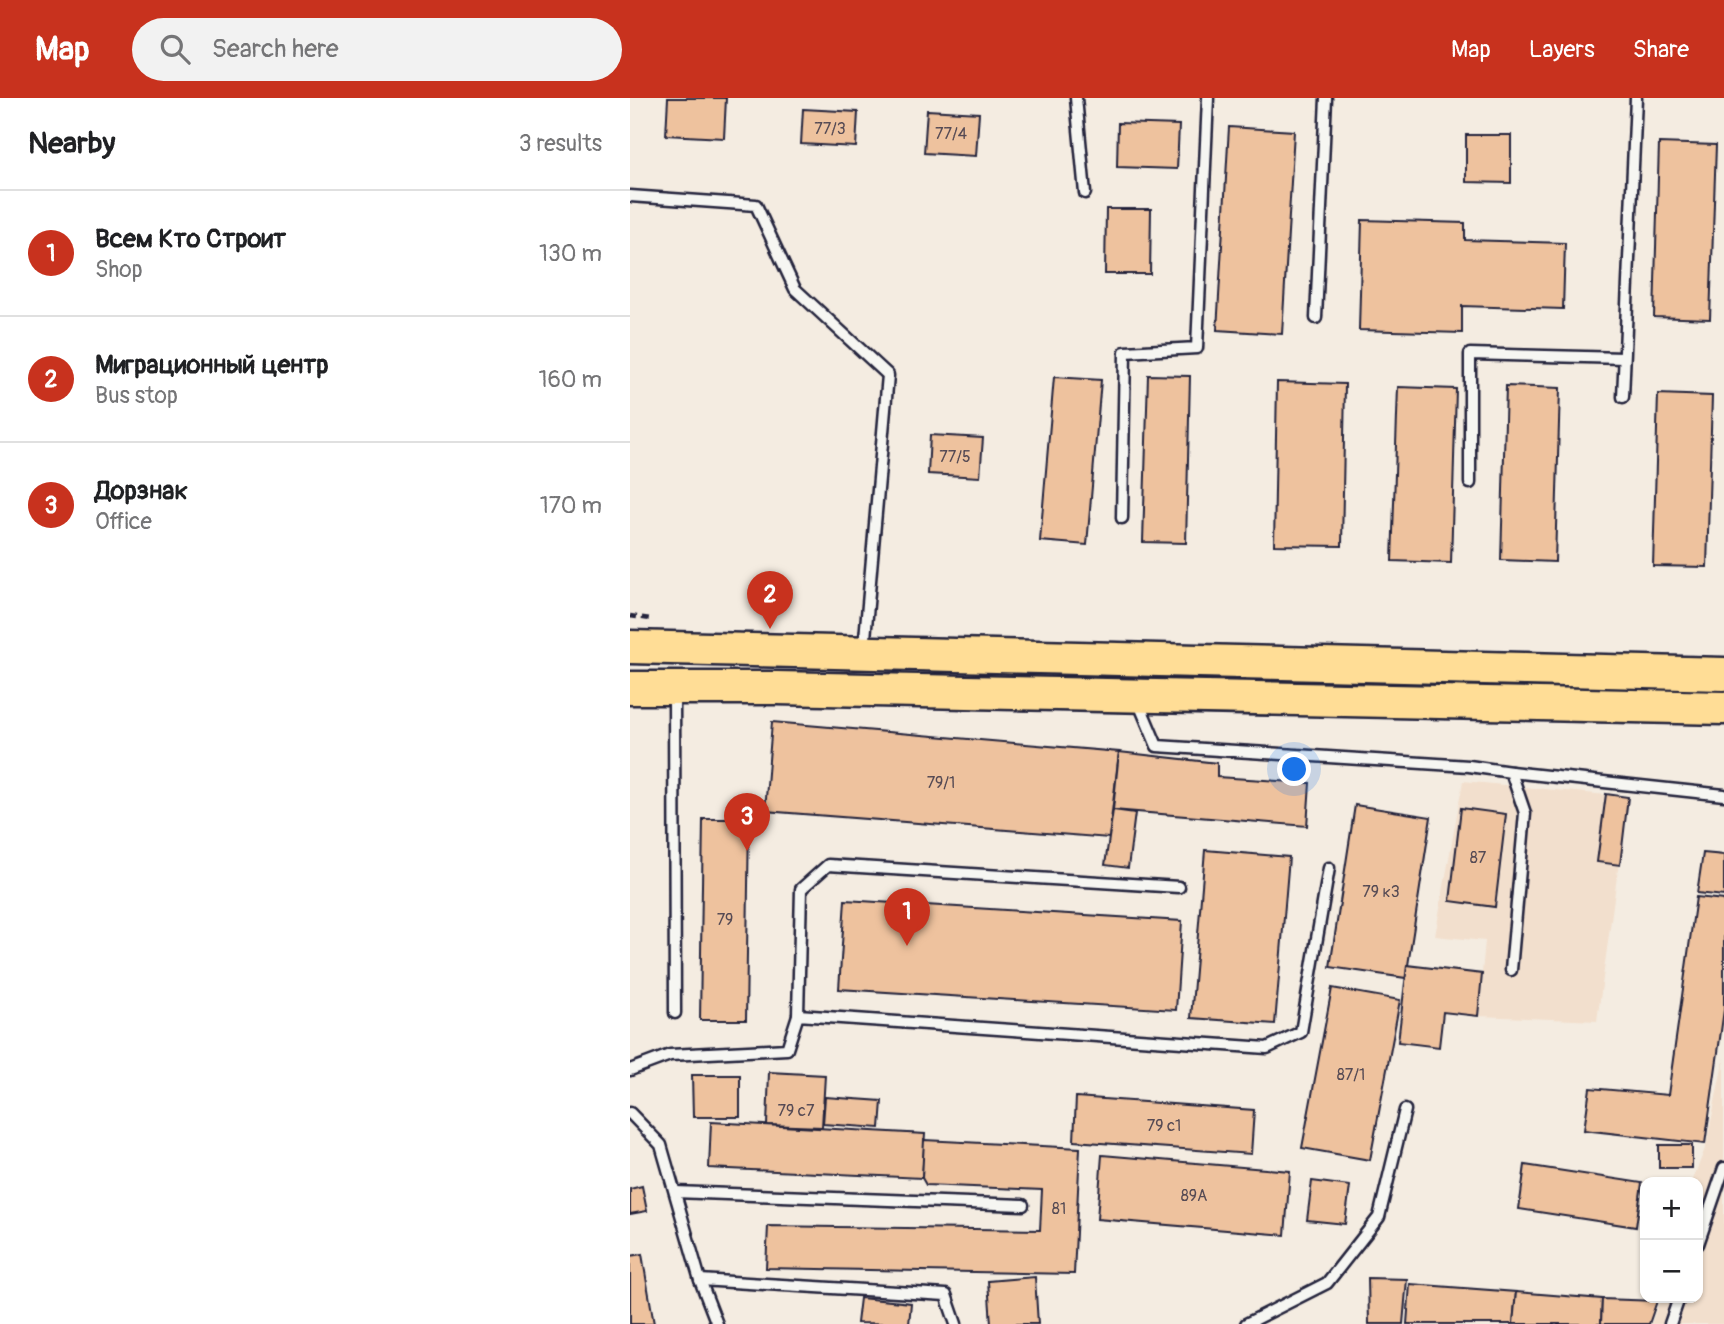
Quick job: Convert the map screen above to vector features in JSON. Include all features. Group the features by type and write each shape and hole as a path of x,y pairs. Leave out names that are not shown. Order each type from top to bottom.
{"main road":[{"path":"630,647 1724,674"},
{"path":"630,688 1136,695 1724,708"}],"lane":[{"path":"1076,98 1085,193"},
{"path":"1122,518 1125,352 1197,348 1208,98"},
{"path":"1316,318 1326,98"},
{"path":"1623,397 1636,98"},
{"path":"630,197 756,205 795,289 888,375 864,654"},
{"path":"1470,483 1470,354 1624,358"},
{"path":"674,687 675,1013"},
{"path":"1136,695 1157,746 1469,766 1724,795"},
{"path":"1511,772 1525,813 1511,970"},
{"path":"630,1070 670,1055 786,1049 798,1014 801,889 828,865 1179,887"},
{"path":"798,1014 1267,1048 1301,1032 1329,868"},
{"path":"1245,1324 1327,1283 1379,1217 1405,1110"},
{"path":"630,1113 661,1145 700,1280 718,1324"},
{"path":"1699,1240 1724,1168"},
{"path":"675,1192 1023,1205"},
{"path":"700,1280 946,1296 956,1324"},
{"path":"1670,1324 1677,1303"}],"shaded area":[{"path":"1463,781 1628,797 1597,1021 1478,1016 1485,941 1435,936"},
{"path":"1724,1058 1724,1324 1651,1324 1659,1303 1703,1303 1703,1177 1694,1177 1706,1146"}],"building":[{"path":"668,98 726,98 724,138 666,135"},
{"path":"803,109 858,112 856,147 801,144"},
{"path":"927,110 979,113 976,156 924,153"},
{"path":"1118,123 1179,125 1177,169 1117,167"},
{"path":"1229,127 1294,131 1282,334 1217,330"},
{"path":"1466,135 1511,135 1511,183 1466,182"},
{"path":"1659,143 1716,145 1710,319 1654,317"},
{"path":"1106,209 1151,209 1150,274 1105,274"},
{"path":"1362,220 1465,223 1465,240 1565,243 1563,309 1462,306 1462,333 1359,330"},
{"path":"1148,375 1190,376 1186,543 1143,542"},
{"path":"1054,377 1101,380 1087,545 1040,541"},
{"path":"1277,382 1345,384 1342,546 1274,545"},
{"path":"1506,386 1560,388 1555,562 1501,560"},
{"path":"1398,387 1456,389 1451,563 1392,561"},
{"path":"1658,394 1712,396 1707,567 1653,566"},
{"path":"930,435 983,438 980,477 928,474"},
{"path":"772,722 1119,752 1109,838 765,811"},
{"path":"1119,752 1217,763 1217,777 1310,783 1307,826 1113,810"},
{"path":"1606,794 1628,797 1620,865 1597,862"},
{"path":"1355,805 1431,817 1406,978 1330,967"},
{"path":"1461,808 1506,814 1495,907 1450,901"},
{"path":"1113,810 1135,813 1128,868 1105,865"},
{"path":"703,819 749,819 746,1020 700,1020"},
{"path":"1205,850 1289,857 1275,1024 1191,1018"},
{"path":"1703,853 1724,855 1724,896 1697,893"},
{"path":"1696,897 1724,900 1724,1010 1705,1144 1584,1130 1590,1088 1668,1095"},
{"path":"845,900 1182,921 1176,1010 839,989"},
{"path":"1407,965 1482,974 1478,1016 1443,1012 1439,1047 1398,1042"},
{"path":"1332,988 1400,1000 1370,1160 1302,1148"},
{"path":"769,1072 825,1075 822,1127 767,1125"},
{"path":"692,1075 740,1075 740,1117 693,1117"},
{"path":"825,1097 882,1101 880,1128 823,1124"},
{"path":"1076,1097 1254,1110 1251,1154 1074,1141"},
{"path":"711,1122 925,1134 922,1178 709,1168"},
{"path":"924,1140 1080,1148 1074,1274 766,1268 768,1226 1040,1230 1042,1190 926,1185 922,1178"},
{"path":"1659,1145 1692,1145 1692,1168 1659,1168"},
{"path":"1102,1155 1290,1171 1285,1235 1097,1219"},
{"path":"1525,1165 1640,1183 1636,1227 1519,1209"},
{"path":"1312,1181 1350,1186 1345,1224 1307,1220"},
{"path":"642,1186 647,1211 630,1214 630,1189"},
{"path":"642,1254 654,1324 630,1324 630,1256"},
{"path":"1035,1277 1038,1324 991,1324 988,1281"},
{"path":"1368,1278 1407,1279 1403,1324 1369,1324"},
{"path":"1410,1284 1516,1292 1513,1324 1407,1324"},
{"path":"1516,1292 1602,1299 1601,1324 1513,1324"},
{"path":"860,1298 911,1303 909,1324 857,1323"},
{"path":"1602,1299 1656,1303 1649,1324 1601,1324"}],"place":[{"name":"Миграционный центр","path":"770,629"},
{"name":"Дорзнак","path":"747,851"},
{"name":"Всем Кто Строит","path":"907,946"}]}
